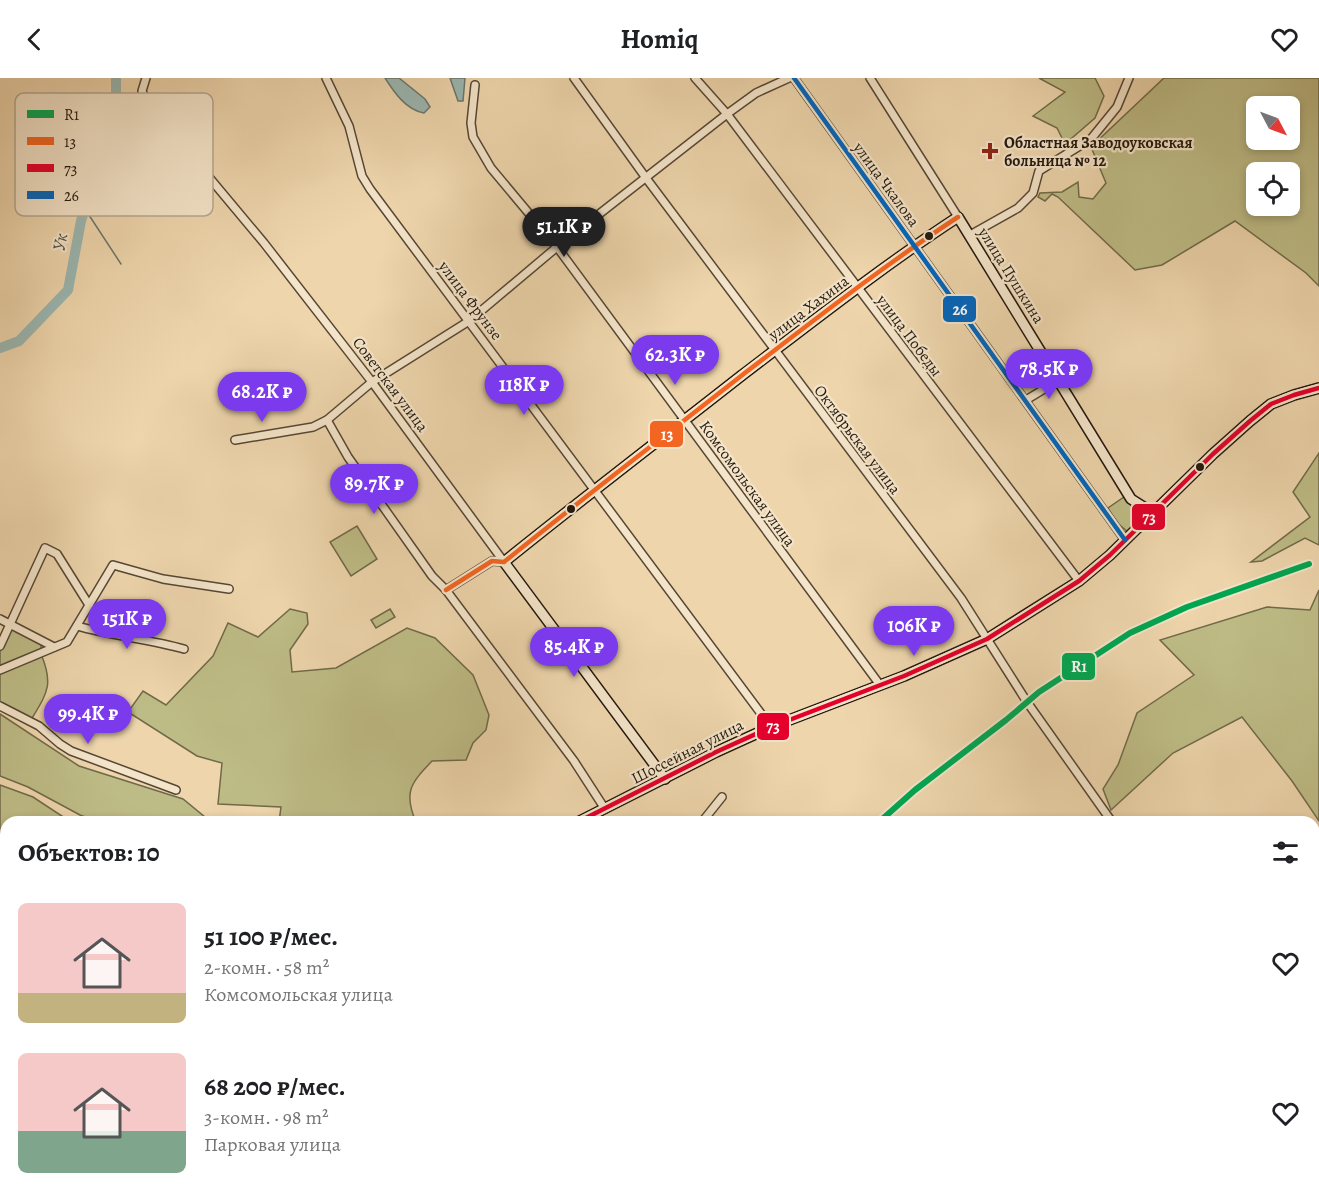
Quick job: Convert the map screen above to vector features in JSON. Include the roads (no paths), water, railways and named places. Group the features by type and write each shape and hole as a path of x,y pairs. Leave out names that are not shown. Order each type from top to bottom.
{"street":[{"name":"Советская улица","path":"143,93 146,78"},
{"name":"улица Фрунзе","path":"326,78 349,126 363,176 771,727"},
{"name":"Октябрьская улица","path":"574,78 646,178 961,598 1026,701 1108,816"},
{"name":"улица Победы","path":"695,78 727,114 1078,581"},
{"path":"235,440 313,427 327,420 372,382 469,321 557,248 727,114 756,93 789,78"},
{"name":"улица Чкалова","path":"794,78 1125,540"},
{"name":"улица Пушкина","path":"870,78 970,235 1131,499 1153,513"},
{"path":"970,235 1018,208 1033,193 1039,171 1090,139 1117,107 1129,78"},
{"name":"Комсомольская улица","path":"475,85 471,123 473,136 491,168 557,248 880,685"},
{"name":"Советская улица","path":"213,182 264,243 372,382 665,779"},
{"name":"улица Хахина","path":"446,590 492,561 504,562 594,489 775,350 915,246 958,217"},
{"path":"1026,400 1059,380"},
{"name":"Шоссейная улица","path":"590,816 716,752 771,727 936,663 987,639 1078,581 1125,540 1239,430 1271,404 1319,388"},
{"path":"327,420 355,466 432,576 446,590 574,761 605,809"},
{"path":"0,646 45,548 57,554 89,605"},
{"path":"0,670 67,642 113,565 163,579 229,590"},
{"path":"0,619 54,647"},
{"path":"77,626 115,636 152,640 184,649"},
{"path":"0,706 39,726 71,751 176,790"},
{"path":"707,816 722,797"}],"water":[{"path":"385,78 399,78 425,99 430,107 424,113 412,108"},
{"path":"450,78 465,78 463,101 458,101"}],"waterway":[{"name":"Ук","path":"116,78 116,93"},
{"name":"Ук","path":"0,348 19,341 68,290 83,216"},
{"path":"90,216 121,264"}],"railway":[{"path":"886,816 915,790 1039,692 1130,633 1187,607 1309,564"}],"place":[{"name":"Областная Заводоуковская больница № 12","path":"990,151"}]}
